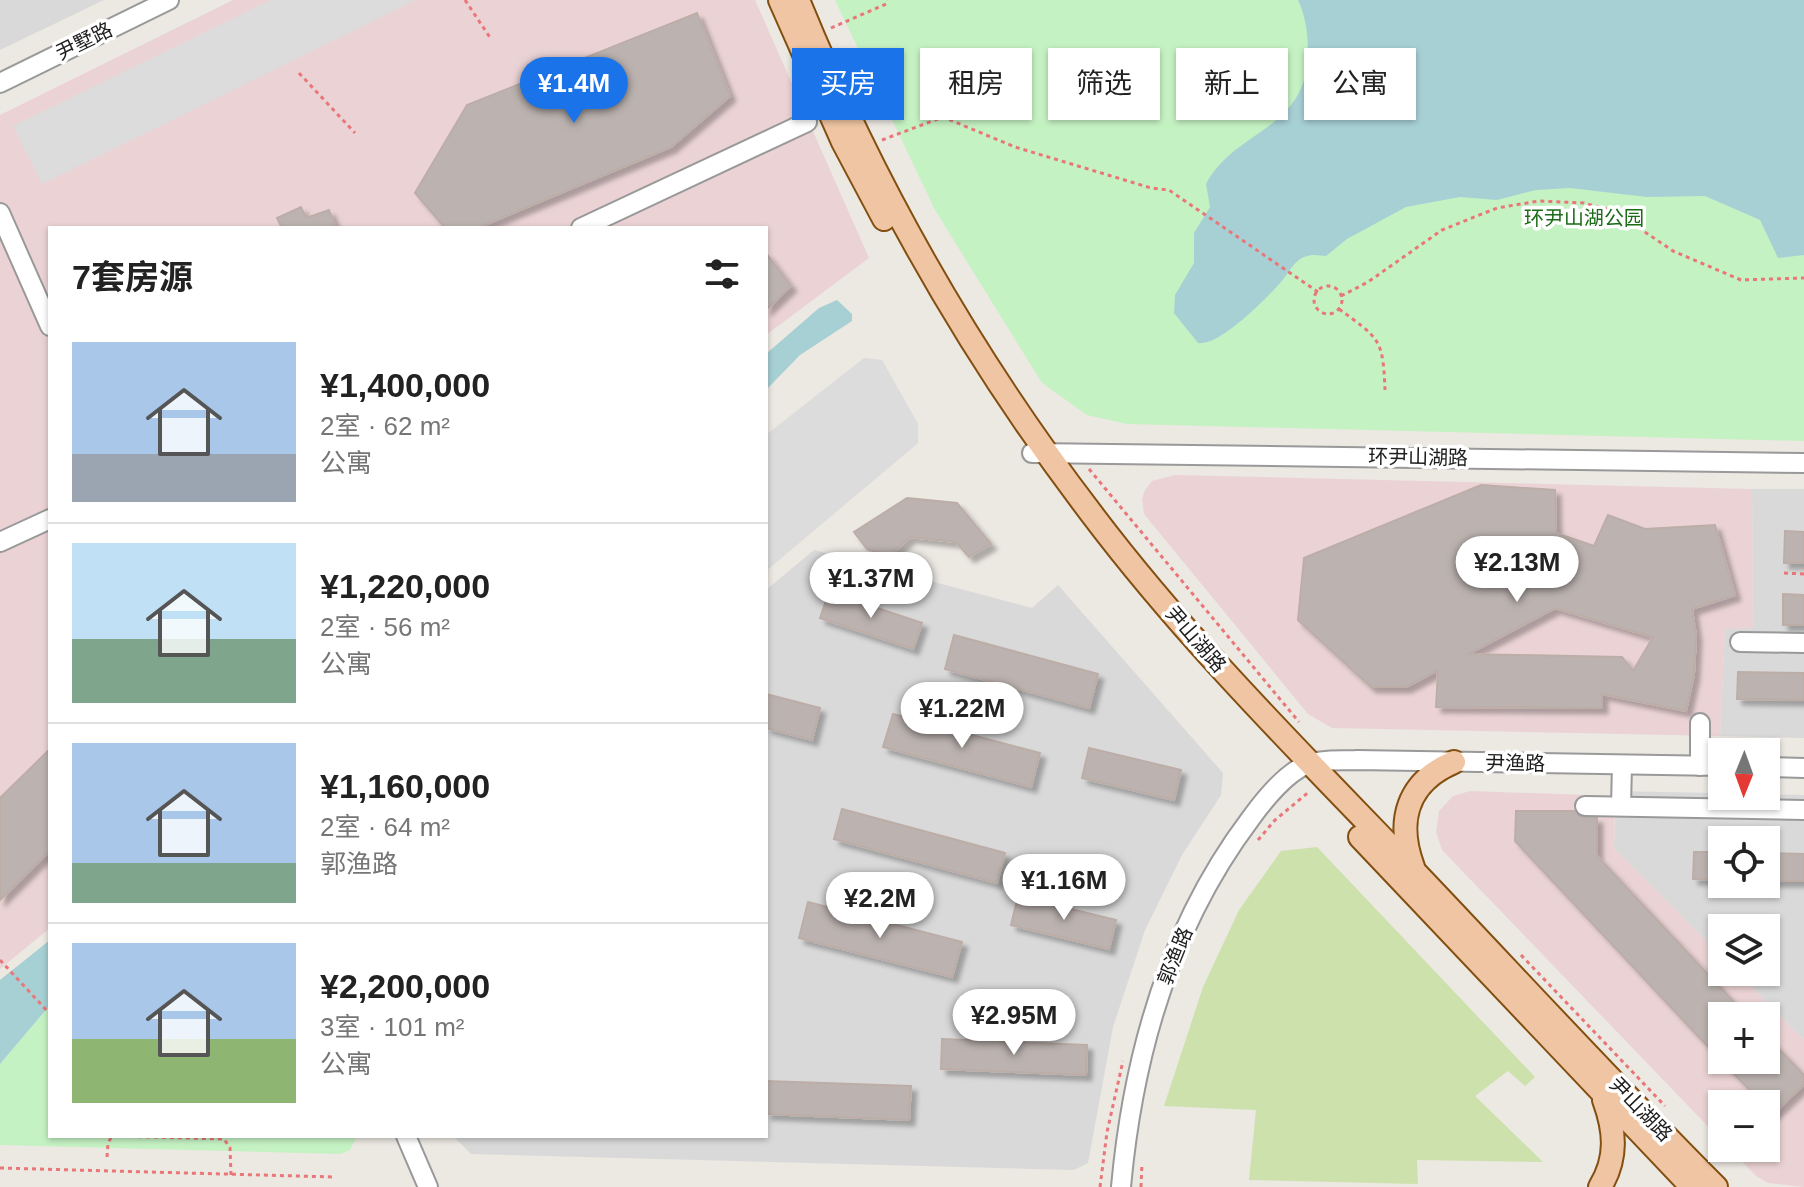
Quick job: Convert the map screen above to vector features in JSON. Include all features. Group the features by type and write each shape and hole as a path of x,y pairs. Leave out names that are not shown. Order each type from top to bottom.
{"main road":[{"name":"尹山湖路","path":"780,0 843,142 888,228 950,333 1040,453 1303,767 1415,872 1716,1187"},
{"name":"尹山湖路","path":"798,0 812,36 902,223 1040,453"},
{"path":"1415,872 1405,845 1403,828 1408,808 1428,775 1454,762"},
{"name":"尹山湖路","path":"1303,767 1314,788 1692,1187"},
{"path":"1600,1187 1609,1171 1614,1139 1601,1091"}],"street":[{"name":"尹墅路","path":"0,83 169,0"},
{"path":"585,226 807,122"},
{"path":"0,213 48,321"},
{"name":"环尹山湖路","path":"1040,453 1804,463"},
{"path":"0,542 48,520"},
{"path":"1740,642 1804,643"},
{"path":"1700,723 1700,766"},
{"name":"尹渔路","path":"1303,767 1357,760 1708,766"},
{"path":"1621,806 1622,765"},
{"name":"郭渔路","path":"1121,1187 1135,1081 1154,1007 1178,944 1200,895 1228,848 1261,804 1303,767"},
{"path":"1780,767 1804,768"},
{"path":"1585,806 1804,810"},
{"path":"407,1138 428,1187"}],"path":[{"path":"465,0 491,39"},
{"path":"812,36 886,4 887,0"},
{"path":"299,73 355,133"},
{"path":"864,147 943,117 1015,147 1151,188 1169,190 1318,292"},
{"path":"1341,296 1368,282 1442,230 1497,208 1539,201 1584,203 1614,211 1673,251 1741,280 1804,278"},
{"path":"1330,287 1341,296 1339,309 1331,314 1321,312 1314,301 1318,292 1330,287"},
{"path":"1339,309 1379,342 1384,353 1385,390"},
{"path":"1075,453 1303,727"},
{"path":"1784,573 1804,574"},
{"path":"1257,841 1275,820 1314,788"},
{"path":"1517,951 1671,1112"},
{"path":"0,960 48,1012"},
{"path":"107,1157 112,1138"},
{"path":"187,1138 224,1139 230,1148 231,1175"},
{"path":"1141,1187 1143,1150"},
{"path":"0,1168 335,1177"}],"shaded area":[{"path":"0,0 104,0 0,50"},
{"path":"233,0 755,0 792,84 792,120 808,120 869,258 768,334 768,226 48,226 48,930 0,969 0,115"},
{"path":"271,0 416,0 42,184 13,126"},
{"path":"864,358 882,360 918,424 918,443 768,569 768,433"},
{"path":"1175,475 1752,489 1753,628 1725,629 1720,736 1332,728 1308,714 1144,514 1142,499 1152,481"},
{"path":"1752,489 1804,489 1804,738 1720,736 1725,628 1753,628"},
{"path":"814,550 1032,608 1058,585 1223,773 1221,795 1182,855 1145,930 1113,1027 1088,1163 1074,1170 471,1154 455,1138 768,1138 768,588"},
{"path":"1470,791 1615,796 1614,848 1708,943 1708,986 1751,986 1767,1002 1708,1002 1708,1074 1780,1074 1780,1016 1804,1040 1804,1187 1768,1183 1742,1162 1780,1162 1780,1090 1708,1090 1708,1126 1442,850 1436,832 1439,811 1453,796"},
{"path":"1616,791 1708,793 1708,810 1780,810 1780,794 1804,795 1804,1040 1780,1016 1780,1002 1767,1002 1751,986 1780,986 1780,914 1708,914 1708,943 1614,848"}],"green space":[{"name":"环尹山湖公园","path":"835,0 1804,0 1804,441 1127,424 1087,415 1042,383 935,210 892,120 904,120 904,48 858,48"},
{"path":"1317,847 1535,1077 1525,1086 1508,1071 1475,1096 1543,1162 1417,1160 1418,1184 1249,1180 1256,1110 1164,1106 1203,987 1239,910 1281,851"},
{"path":"48,1007 48,1138 356,1138 350,1150 340,1154 0,1145 0,1064"}],"water":[{"path":"1298,0 1804,0 1804,255 1778,258 1760,220 1705,196 1647,197 1570,188 1536,190 1497,200 1460,197 1406,207 1347,239 1326,256 1303,257 1230,330 1207,342 1198,343 1174,313 1175,295 1194,263 1194,233 1210,207 1206,184 1234,151 1275,120 1288,120 1288,107 1304,79 1304,120 1416,120 1416,48 1308,48"},
{"path":"837,300 852,314 852,321 800,355 768,388 768,352 819,308"},
{"path":"48,942 48,1007 0,1064 0,980"}],"building":[{"path":"697,13 730,96 671,147 482,226 443,226 415,193 467,105"},
{"path":"301,207 306,218 329,210 335,226 281,226 277,218"},
{"path":"768,256 791,286 768,308"},
{"path":"1481,485 1555,490 1556,533 1594,546 1608,515 1645,529 1715,525 1735,595 1692,609 1696,636 1694,674 1686,711 1602,694 1602,708 1436,707 1438,670 1406,687 1371,687 1298,620 1304,558","holes":["1555,608 1653,637 1633,671 1622,657 1468,654"]},
{"path":"907,498 957,503 991,544 969,557 956,542 910,537 889,556 867,549 854,532"},
{"path":"1785,531 1804,532 1804,563 1784,563"},
{"path":"829,592 922,623 913,649 820,618"},
{"path":"1783,594 1804,595 1804,625 1783,625"},
{"path":"954,635 1098,674 1089,708 945,669"},
{"path":"1738,672 1804,673 1804,700 1737,699"},
{"path":"768,695 820,708 812,740 768,729"},
{"path":"893,714 1040,753 1031,787 883,747"},
{"path":"1089,748 1181,770 1174,800 1082,778"},
{"path":"48,751 48,852 0,900 0,798"},
{"path":"842,809 1005,853 997,883 834,839"},
{"path":"1516,811 1574,811 1580,817 1597,818 1597,856 1708,974 1708,986 1719,986 1734,1002 1708,1002 1708,1047 1696,1034 1515,841"},
{"path":"1694,852 1708,852 1708,880 1693,879"},
{"path":"1780,853 1804,854 1804,881 1780,881"},
{"path":"1018,896 1116,920 1109,949 1011,925"},
{"path":"808,902 962,942 952,977 799,938"},
{"path":"942,1039 1087,1045 1086,1075 941,1069"},
{"path":"1780,1050 1804,1075 1804,1084 1780,1107 1780,1090 1750,1090 1734,1074 1780,1074"},
{"path":"768,1081 911,1086 909,1120 768,1114"}]}
